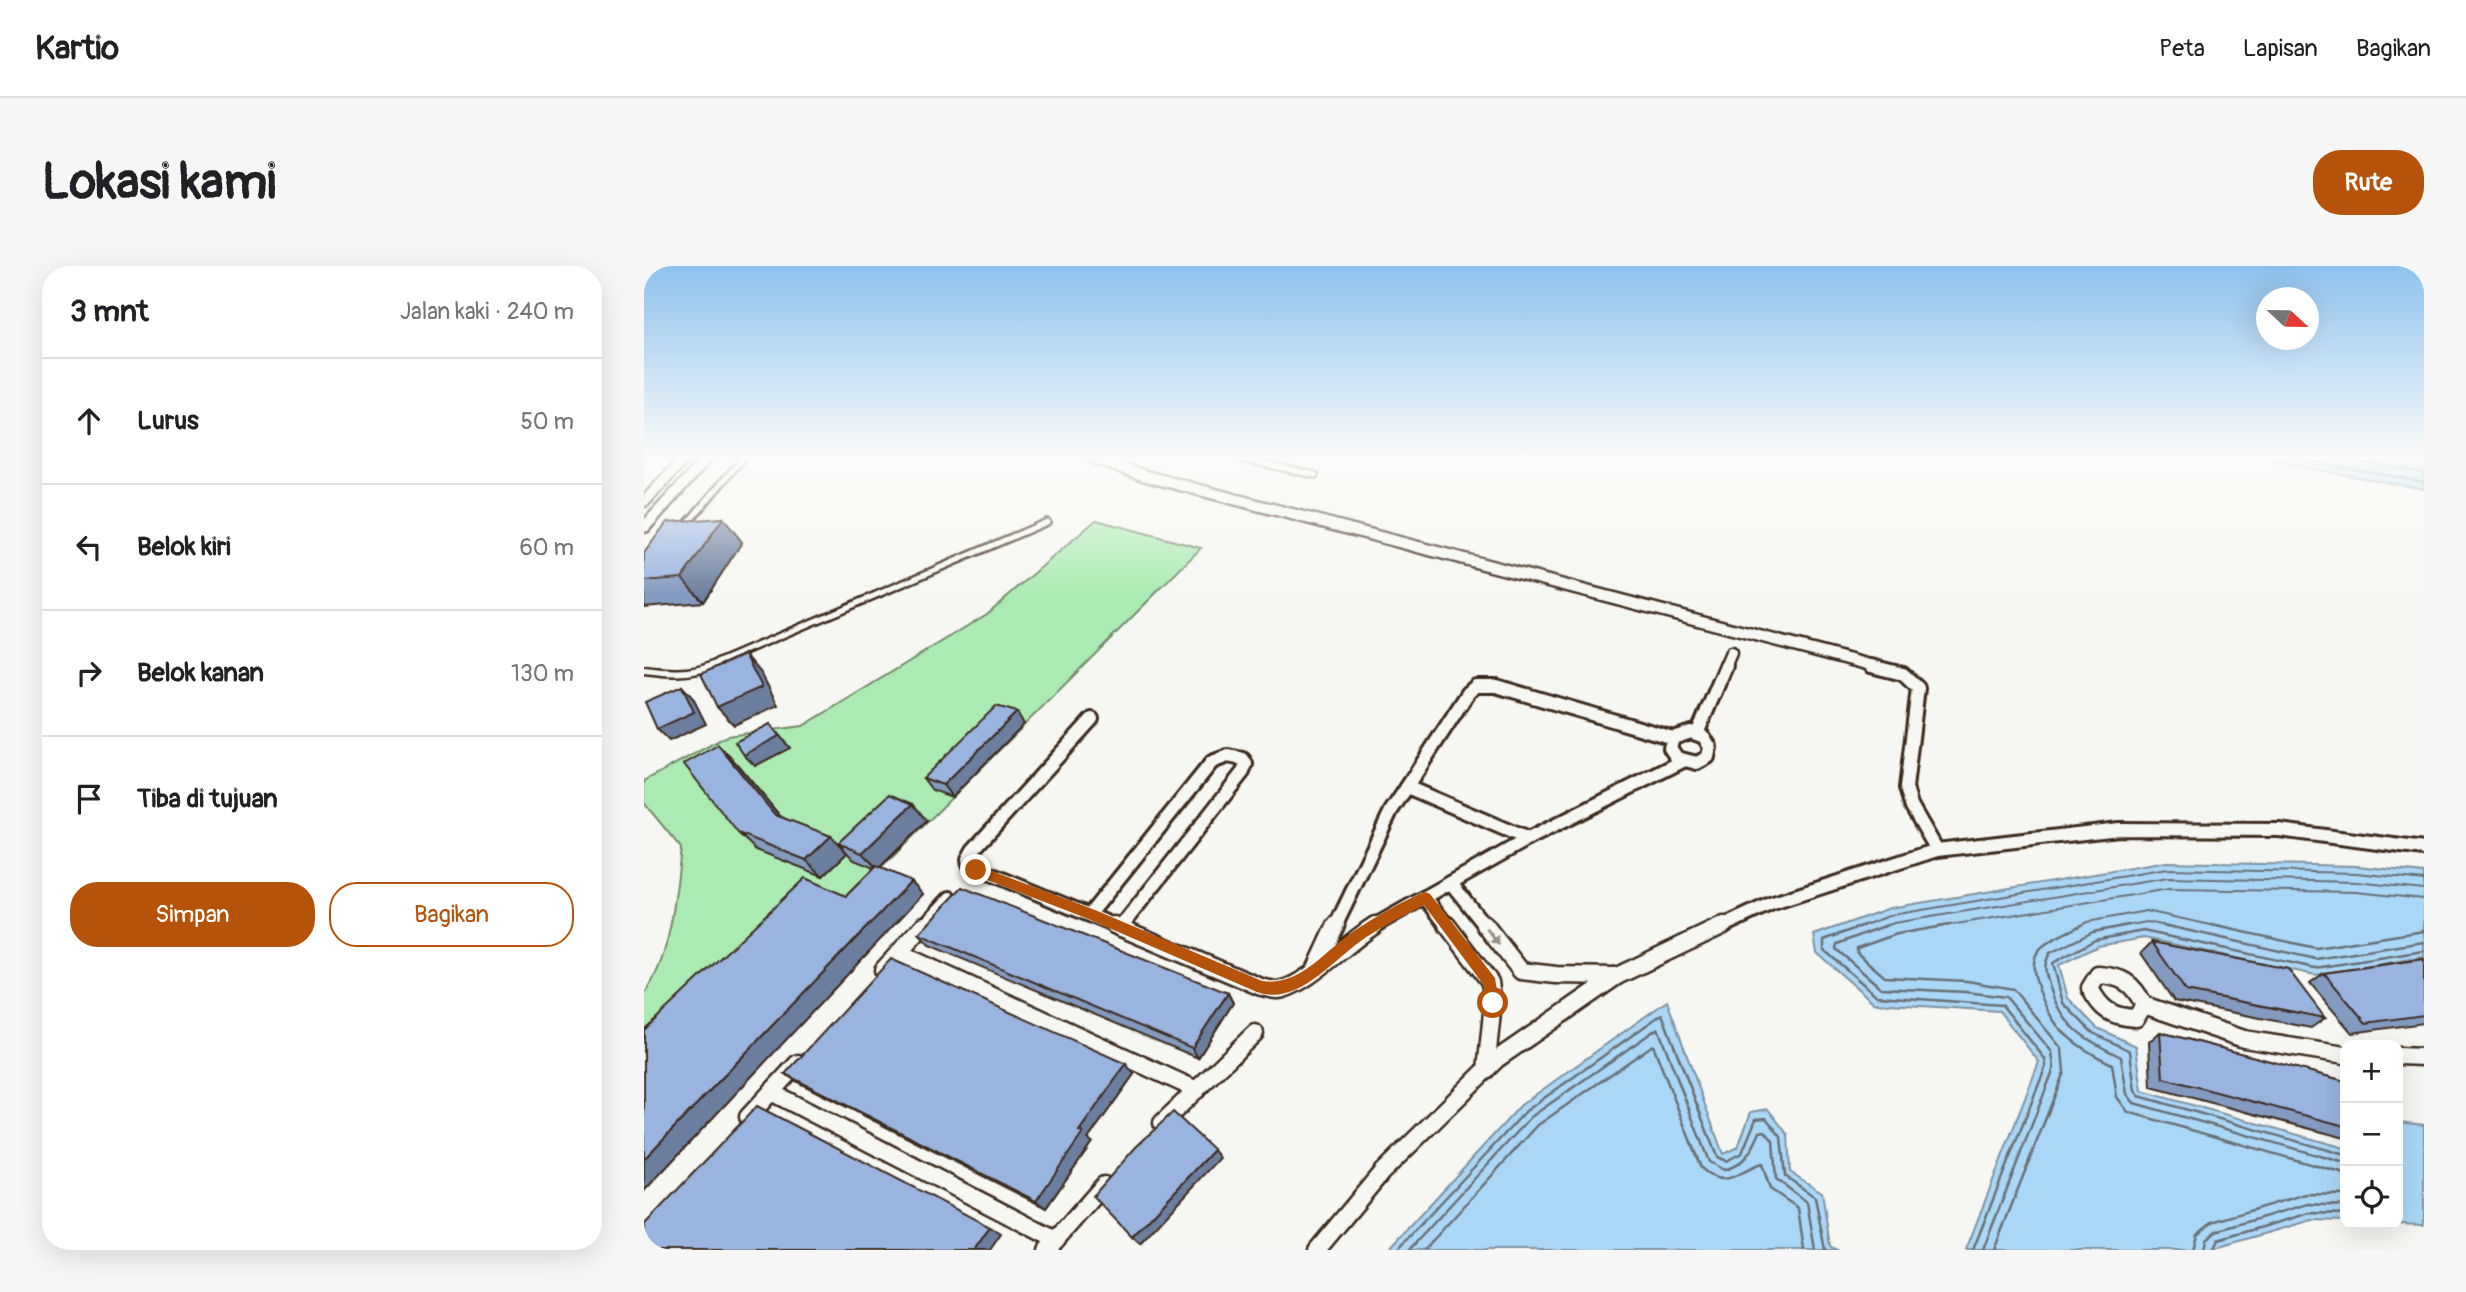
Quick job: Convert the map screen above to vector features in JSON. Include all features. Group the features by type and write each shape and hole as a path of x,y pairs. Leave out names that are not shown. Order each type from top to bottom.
{"street":[{"path":"644,528 665,504"},
{"path":"1253,504 1903,674 1912,680 1917,688 1906,788 1911,804 1937,850"},
{"path":"1697,734 1731,653"},
{"path":"1092,719 973,850 968,859 969,865 1261,987 1278,990 1315,972 1355,937 1528,839 1683,761 1697,763 1708,757 1708,742 1697,734 1684,733 1673,738 1496,686 1482,685 1468,693 1391,811 1315,972"},
{"path":"1673,738 1670,748 1683,761"},
{"path":"1090,914 1212,762 1222,756 1234,755 1244,759 1246,764 1243,772 1120,928"},
{"path":"1408,787 1528,839"},
{"path":"1317,1250 1382,1172 1497,1059 1617,976 1770,904 1937,850 2119,830 2279,830 2424,849"},
{"path":"1451,883 1521,971 1546,975 1577,973 1617,976"},
{"path":"1425,897 1490,982 1493,1003 1486,1070"},
{"path":"872,983 950,898"},
{"path":"899,953 1197,1090"},
{"path":"2144,1005 2245,1039 2340,1054"},
{"path":"1147,1137 1255,1033"},
{"path":"735,1132 808,1052"},
{"path":"2403,1056 2424,1057"},
{"path":"771,1092 1052,1245 1119,1167"}],"lane":[{"path":"680,532 704,504"},
{"path":"644,670 667,673 696,672 1047,522"}],"green space":[{"path":"1096,520 1201,548 644,1106 644,994 653,980 666,944 681,848 644,803 644,781 727,736 803,726 987,614"}],"water":[{"path":"2167,862 2357,866 2424,873 2424,957 2315,975 2144,938 2098,946 2059,965 2068,998 2097,1028 2136,1046 2142,1091 2340,1147 2340,1221 2312,1220 2209,1250 1966,1250 2039,1062 1999,1011 1874,1003 1817,953 1814,935 1890,908"},
{"path":"1667,1001 1723,1154 1738,1147 1751,1112 1768,1109 1788,1135 1790,1172 1822,1192 1830,1246 1837,1250 1388,1250 1521,1105"},
{"path":"2403,1123 2424,1125 2424,1225 2403,1224"}],"building":[{"path":"723,518 682,578 644,581 644,553 667,522"},
{"path":"745,654 762,687 717,707 701,674"},
{"path":"682,686 694,712 657,729 645,702"},
{"path":"996,706 1017,712 943,785 923,778"},
{"path":"770,724 779,736 744,755 735,742"},
{"path":"718,745 775,815 831,836 806,860 738,833 684,764"},
{"path":"890,794 913,804 862,853 838,843"},
{"path":"876,866 911,881 644,1159 644,1030 805,878 846,896"},
{"path":"962,887 1228,993 1192,1048 919,934"},
{"path":"2152,942 2288,969 2325,1018 2186,991"},
{"path":"891,959 1126,1064 1079,1131 1083,1133 1036,1201 785,1074"},
{"path":"2424,959 2424,1015 2366,1023 2324,973"},
{"path":"2160,1032 2340,1080 2340,1125 2163,1078"},
{"path":"757,1106 990,1227 974,1250 644,1250 644,1225"},
{"path":"1173,1112 1214,1150 1132,1237 1093,1196 1135,1148"}],"route":[{"path":"976,870 1090,914 1261,987 1278,990 1315,972 1355,937 1425,897 1490,982 1493,1003"}]}
